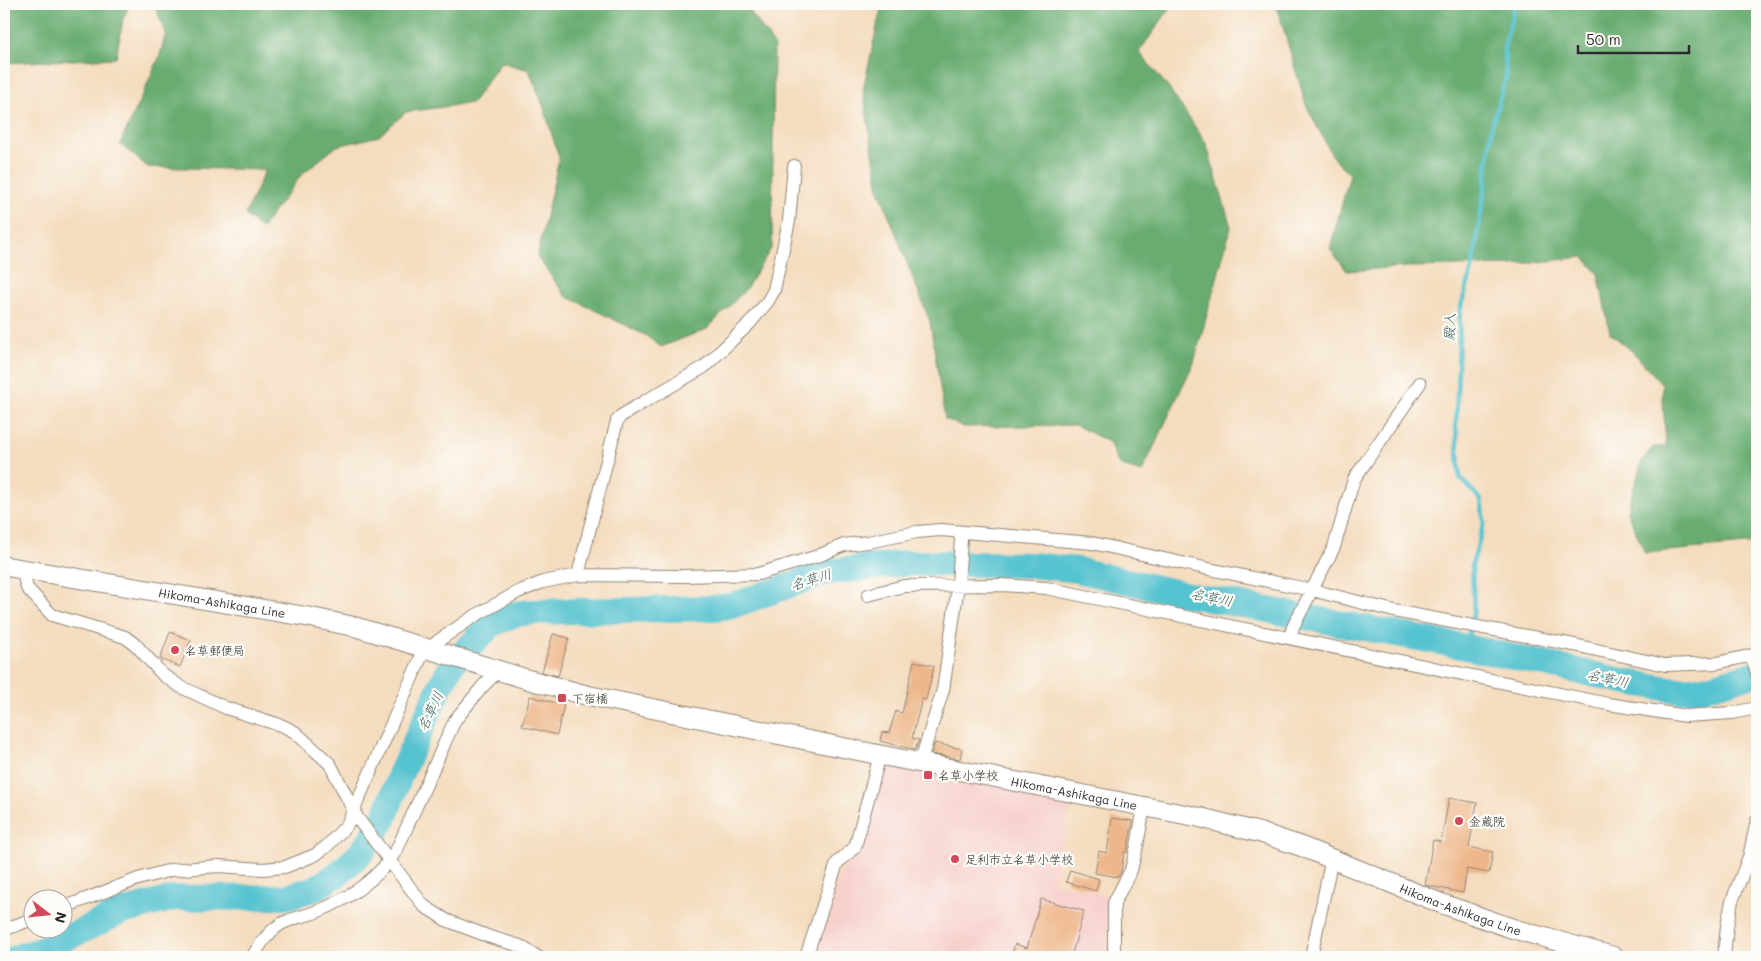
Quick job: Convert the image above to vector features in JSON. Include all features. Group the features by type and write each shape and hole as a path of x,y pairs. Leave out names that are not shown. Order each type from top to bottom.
{"main road":[{"name":"Hikoma-Ashikaga Line","path":"13,568 309,617 356,628 433,651"},
{"path":"433,651 494,669"},
{"name":"Hikoma-Ashikaga Line","path":"494,669 586,695 1198,817 1254,830 1332,858 1469,914 1556,942 1615,957"}],"street":[{"path":"578,575 617,422 621,416 704,367 750,323 768,301 774,290 789,221 794,166"},
{"path":"1292,633 1334,547 1354,478 1420,383"},
{"path":"72,904 138,879 171,870 219,866 263,869 285,867 328,846 356,815 422,656 433,651 473,617 518,592 543,582 578,575 684,576 758,574 818,556 844,545 917,532 941,530 960,535 1092,543 1209,569 1310,595 1574,645 1665,665 1717,663 1754,657 1757,674"},
{"path":"920,763 943,690 958,582 960,535"},
{"path":"13,568 27,588 52,614 125,637 136,645 163,675 181,687 226,708 284,726 294,732 330,764 356,815 424,906 435,914 490,937 520,946 538,957"},
{"path":"868,595 904,586 958,582 1046,588 1292,633 1515,685 1608,704 1686,716 1732,713 1757,708"},
{"path":"252,957 265,939 283,923 332,905 375,876 387,855 397,849 455,720 483,686 494,669"},
{"path":"806,957 837,863 855,848 880,755"},
{"path":"1114,957 1114,903 1131,870 1144,807"},
{"path":"1724,957 1732,901 1749,857 1757,821"},
{"path":"1311,957 1332,858"},
{"path":"4,930 22,923"}],"shaded area":[{"name":"足利市立名草小学校","path":"891,764 1072,799 1053,882 1107,895 1109,957 813,957 843,867 862,851 885,769"}],"green space":[{"path":"4,4 130,4 123,19 116,58 4,63"},
{"path":"149,4 745,4 774,45 772,247 746,289 707,329 661,347 645,335 566,296 537,257 559,158 544,108 529,70 501,62 472,103 406,112 379,136 337,146 302,174 261,229 245,215 265,170 148,167 120,144 159,58 166,33 156,9"},
{"path":"882,4 1173,4 1139,52 1168,87 1206,143 1231,227 1194,362 1142,472 1119,465 1109,442 1075,425 964,427 945,419 930,322 879,190 863,90"},
{"path":"1269,4 1757,4 1757,543 1645,553 1627,511 1642,461 1653,447 1666,447 1662,384 1632,351 1610,333 1598,273 1584,257 1511,265 1407,267 1347,271 1330,249 1350,174 1334,159 1306,105 1277,7"}],"building":[{"name":"名草郵便局","path":"170,632 191,640 180,667 160,659"},
{"path":"553,634 569,638 558,676 542,672"},
{"path":"914,661 934,666 926,700 922,699 912,738 919,740 915,750 880,741 882,732 889,733 896,711 902,713"},
{"path":"530,696 564,705 557,735 522,726"},
{"path":"935,743 962,749 960,759 931,754"},
{"path":"1449,798 1477,803 1469,847 1493,852 1489,873 1467,869 1463,893 1425,885 1433,840 1441,842"},
{"path":"1112,818 1133,821 1127,852 1124,852 1121,872 1118,877 1095,873 1099,851 1107,853"},
{"path":"1070,870 1099,879 1096,891 1066,882"},
{"path":"1041,899 1084,911 1071,957 1011,957 1015,944 1027,948"}],"waterway":[{"name":"殿入","path":"1466,647 1474,610 1472,565 1484,523 1481,500 1460,477 1456,426 1460,310 1472,269 1485,187 1492,126 1506,76 1504,48 1515,4"},
{"name":"名草川","path":"17,957 41,950 119,913 174,898 285,897 314,889 338,874 361,853 384,819 400,775 453,663 491,625 515,614 731,606 827,572 908,563 1032,565 1077,570 1188,595 1466,647 1638,684 1678,690 1704,688 1757,673"}],"place":[{"name":"名草郵便局","path":"175,650"},
{"name":"下宿橋","path":"562,698"},
{"name":"名草小学校","path":"928,775"},
{"name":"金蔵院","path":"1459,821"},
{"name":"足利市立名草小学校","path":"955,859"}]}
